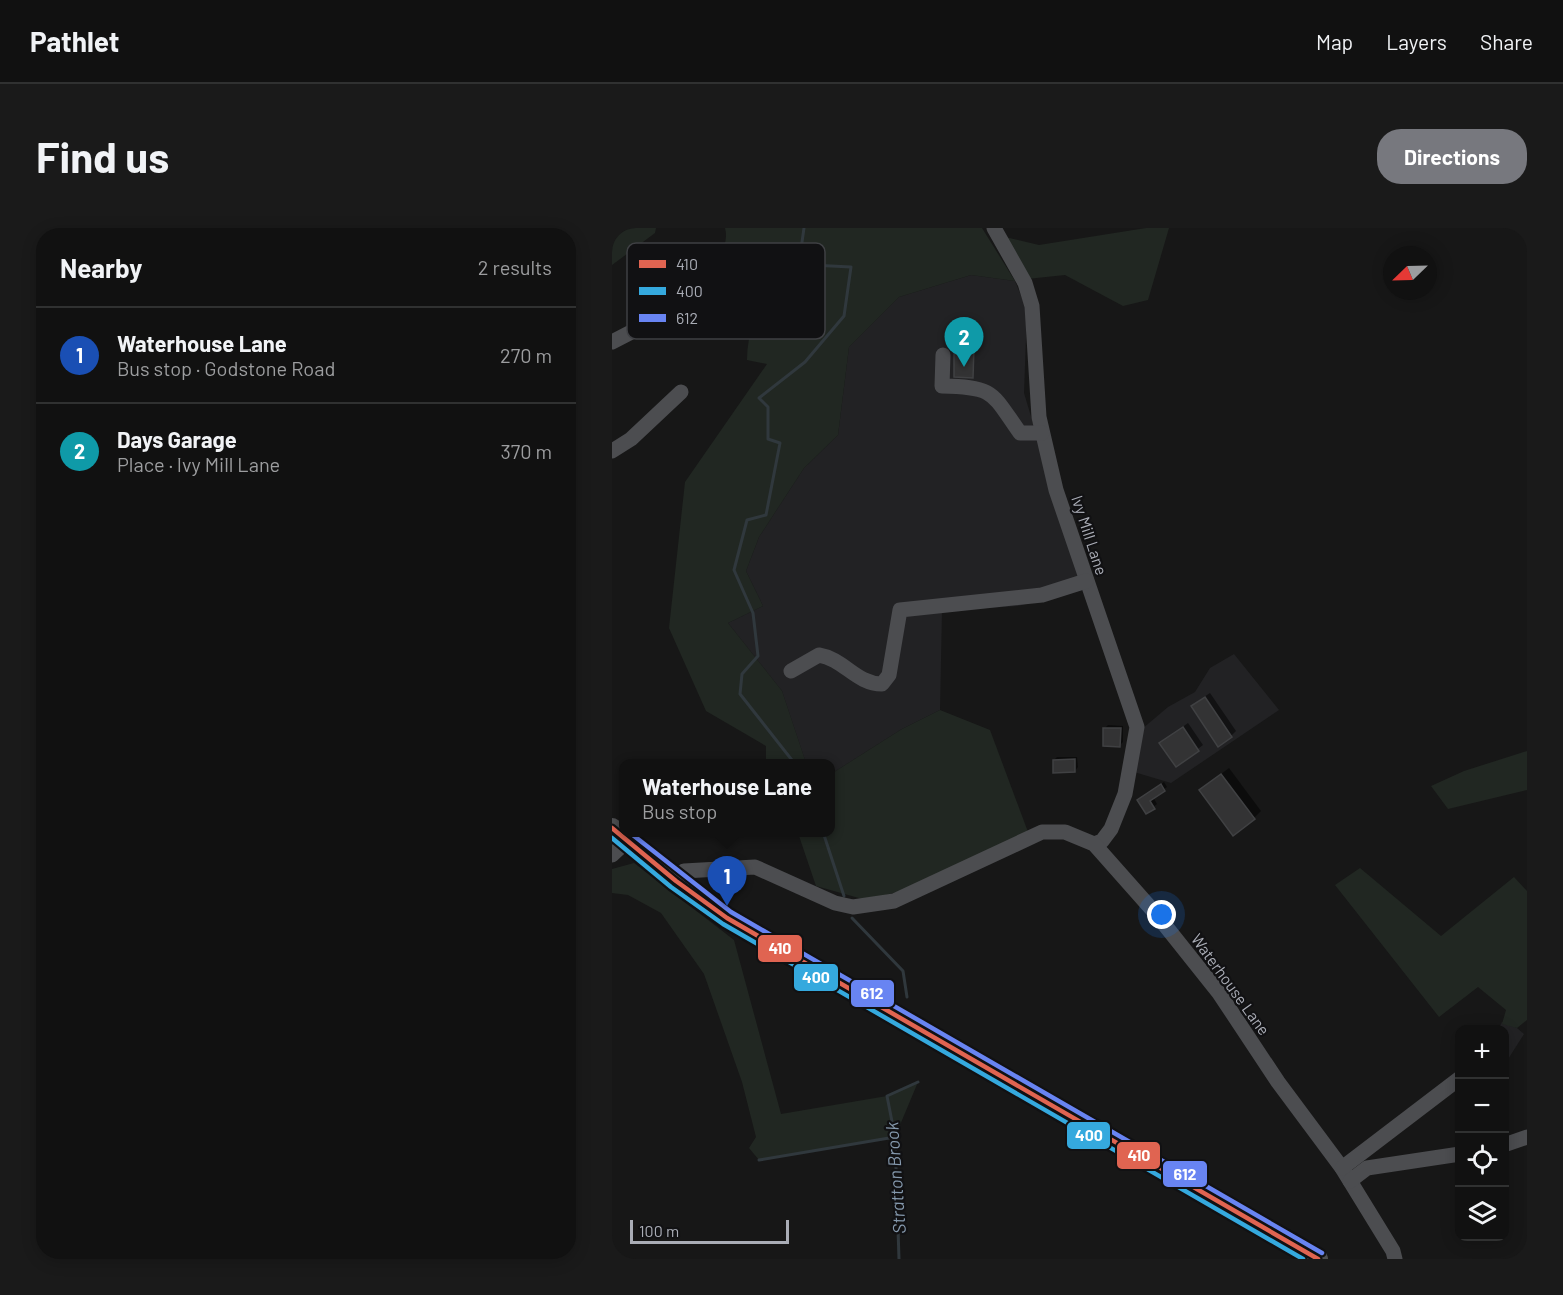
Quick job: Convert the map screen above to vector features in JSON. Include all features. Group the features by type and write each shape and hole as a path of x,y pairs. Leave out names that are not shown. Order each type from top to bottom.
{"main road":[{"path":"616,842 727,918 764,940 1318,1259"}],"street":[{"name":"Ivy Mill Lane","path":"994,228 1025,283 1032,306 1035,384 1042,433 1056,490 1137,727 1125,794 1111,829 1102,841 1094,844"},
{"path":"612,342 627,334"},
{"path":"944,355 942,386 976,387 992,393 1020,433 1042,433"},
{"path":"612,451 631,440 681,392"},
{"path":"791,671 819,655 832,659 858,678 882,684 889,675 900,610 1042,595 1086,581"},
{"name":"Waterhouse Lane","path":"676,881 684,871 755,867 835,903 853,907 873,906 894,901 1042,832 1065,832 1094,844 1156,914 1219,993 1278,1082 1346,1175 1396,1256"},
{"path":"1346,1175 1459,1079"},
{"path":"1509,1143 1527,1137"},
{"path":"1346,1175 1367,1168 1455,1155"}],"shaded area":[{"path":"612,228 656,228 655,233 642,243 627,243 627,254 612,265"},
{"path":"725,228 982,228 1015,281 971,275 899,297 849,347 838,435 804,468 759,537 746,571 763,606 728,623 782,691 805,759 766,759 766,746 706,711 669,628 685,482 767,364 747,360 750,339 825,339 825,243 725,243"},
{"path":"1146,228 1169,228 1148,300 1123,306 1065,275 1027,279 1005,237 1039,245"},
{"path":"971,275 1015,281 1027,310 1024,393 1083,590 1018,606 942,611 940,710 902,729 835,771 835,759 805,759 782,691 728,623 763,606 746,571 759,537 804,468 838,435 849,347 899,297"},
{"path":"1234,654 1279,710 1171,783 1134,772 1142,729 1168,707 1195,692 1210,668"},
{"path":"940,710 990,730 1028,832 909,889 866,900 816,886 799,837 835,837 835,771 902,729"},
{"path":"1527,751 1527,790 1448,809 1431,786 1464,771"},
{"path":"634,863 734,940 781,1114 887,1096 918,1082 895,1137 759,1160 749,1148 756,1137 742,1082 704,974 661,913 628,895 612,893 612,869"},
{"path":"1360,868 1441,936 1514,877 1527,891 1527,1020 1517,1028 1502,1024 1506,1010 1478,987 1439,1017 1335,885"},
{"path":"1502,1022 1517,1028 1524,1034 1509,1058 1509,1025 1500,1025"}],"building":[{"path":"958,346 974,347 973,378 954,377 954,354 958,354"},
{"path":"1205,697 1232,737 1218,747 1191,706"},
{"path":"1183,727 1199,751 1176,767 1159,743"},
{"path":"1103,728 1121,728 1120,747 1103,746"},
{"path":"1075,759 1075,772 1053,773 1053,760"},
{"path":"1221,774 1255,819 1233,836 1199,790"},
{"path":"1161,784 1165,791 1150,801 1155,809 1146,814 1137,800"}],"waterway":[{"name":"Stratton Brook","path":"802,243 804,228"},
{"name":"Stratton Brook","path":"825,266 851,267 844,316 825,338"},
{"name":"Stratton Brook","path":"791,759 740,694 742,674 758,656 753,613 734,570 747,520 766,515 780,443 768,439 768,407 759,398 805,362 824,339"},
{"name":"Stratton Brook","path":"825,837 844,896"},
{"name":"Stratton Brook","path":"852,918 903,971 907,997"},
{"name":"Stratton Brook","path":"899,1259 895,1137 887,1096 918,1082"},
{"path":"759,1160 895,1137"}],"transit line":[{"name":"410","path":"612,828 619,834"},
{"name":"410","path":"623,837 676,881 727,918 1318,1259"},
{"name":"612","path":"635,837 731,912 1322,1253"},
{"name":"400","path":"612,838 671,887 723,924 1303,1259"}],"place":[{"name":"Days Garage","path":"964,367"},
{"name":"Waterhouse Lane","path":"727,906"}]}
